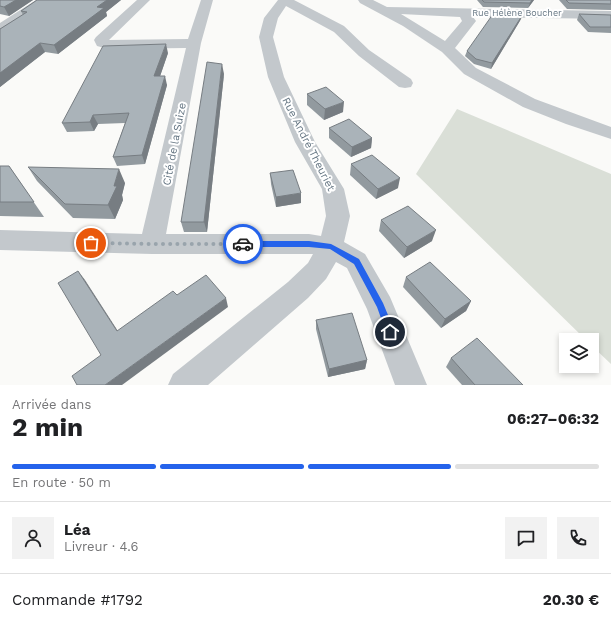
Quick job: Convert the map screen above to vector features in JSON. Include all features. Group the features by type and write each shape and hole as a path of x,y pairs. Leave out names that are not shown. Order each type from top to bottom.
{"street":[{"path":"0,29 45,0"},
{"path":"144,0 101,40 102,43 108,45 194,43"},
{"name":"Cité de la Suize","path":"152,244 194,43 207,0"},
{"path":"284,0 339,29 364,53 405,83"},
{"name":"Rue André Theuriet","path":"184,385 298,290 317,271 331,247 338,216 333,190 306,142 276,78 266,37 271,18 284,0"},
{"path":"364,0 408,22 447,49 470,71 529,103 611,133"},
{"path":"384,10 464,13"},
{"name":"Rue Hélène Boucher","path":"464,13 611,15"},
{"name":"Rue Hélène Boucher","path":"447,49 469,20 464,13"},
{"path":"0,240 152,244 309,244 331,247 356,262 380,306 411,385"}],"shaded area":[{"path":"457,109 611,174 611,364 599,353 599,333 579,333 416,174"}],"building":[{"path":"0,0 16,0 4,7 0,6"},
{"path":"37,0 107,0 97,7 104,8 54,45 40,43 0,73 0,29 27,12 21,11"},
{"path":"482,0 532,0 530,3 484,2"},
{"path":"566,0 611,0 611,4 569,3"},
{"path":"493,14 523,14 492,63 476,59 467,51"},
{"path":"579,14 611,15 611,27 590,27"},
{"path":"166,44 154,76 165,76 142,155 113,157 129,113 93,115 90,122 62,123 103,46"},
{"path":"207,62 222,64 204,222 181,222"},
{"path":"326,87 344,102 325,109 307,94"},
{"path":"349,119 372,138 352,147 329,128"},
{"path":"372,155 400,178 378,189 351,164"},
{"path":"0,166 9,166 34,202 0,202"},
{"path":"28,167 119,169 114,186 117,186 108,205 65,204"},
{"path":"293,170 301,193 276,197 270,173"},
{"path":"408,206 436,230 407,247 381,220"},
{"path":"430,262 471,301 445,319 406,277"},
{"path":"78,271 117,331 173,291 177,295 206,275 226,298 105,385 77,385 72,376 101,355 58,283"},
{"path":"352,313 367,360 329,369 316,320"},
{"path":"477,338 523,385 475,385 451,358"}],"way so far":[{"path":"91,243 243,244"}],"route":[{"path":"243,244 309,244 331,247 344,254 356,262 380,306 390,332"}]}
